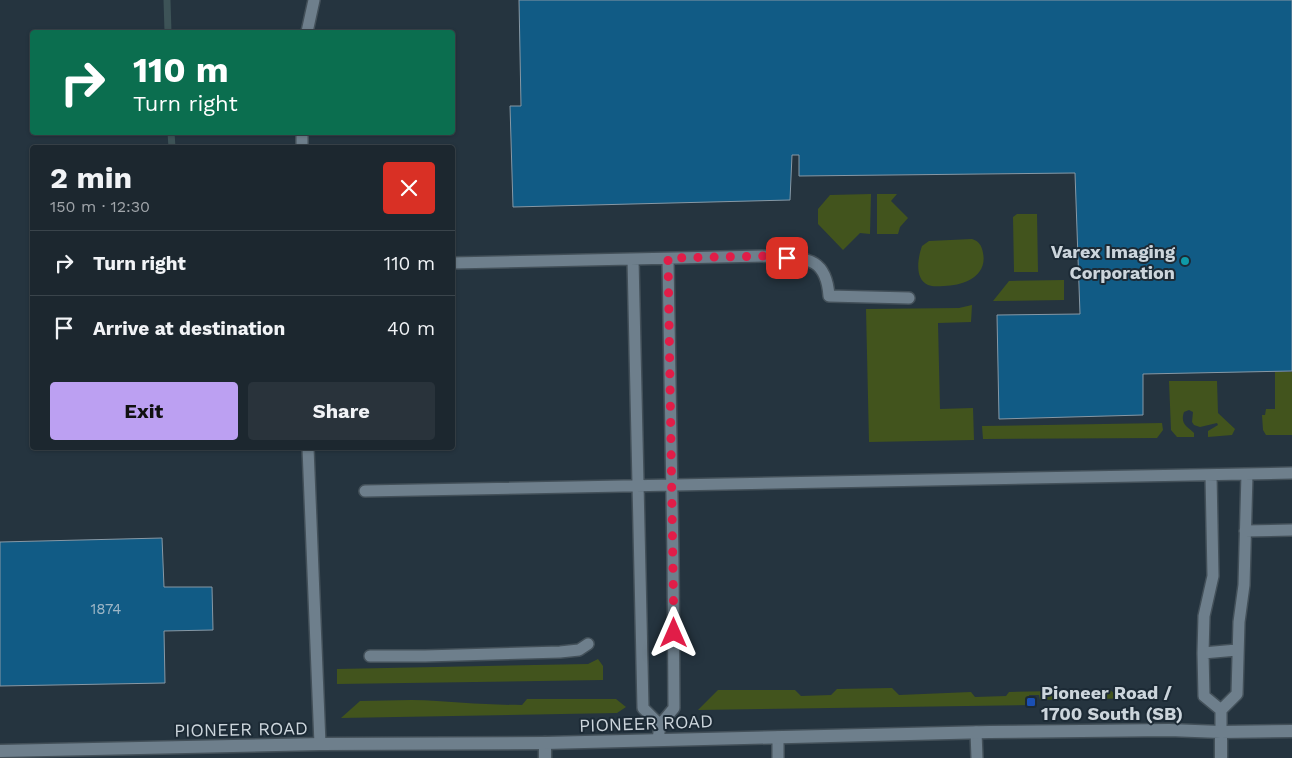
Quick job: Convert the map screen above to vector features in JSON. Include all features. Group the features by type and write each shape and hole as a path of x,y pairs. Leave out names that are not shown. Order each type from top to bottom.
{"main road":[{"name":"PIONEER ROAD","path":"0,751 153,753 320,744 545,743 976,732 1292,731"},
{"path":"1221,732 1221,758"},
{"path":"545,743 545,758"}],"lane":[{"path":"307,30 314,0"},
{"path":"455,263 769,256 805,259 815,263 824,272 828,282 829,296 909,298"},
{"path":"658,740 660,725 674,708 668,258"},
{"path":"633,259 643,708 660,725"},
{"path":"308,450 320,744"},
{"path":"365,491 1292,473"},
{"path":"1221,732 1221,710 1237,694 1237,650 1244,585 1247,474"},
{"path":"1211,475 1213,576 1204,616 1204,696 1221,710"},
{"path":"1245,531 1292,530"},
{"path":"370,656 560,652 579,650 588,644"},
{"path":"1203,653 1237,650"},
{"path":"976,732 977,758"},
{"path":"778,737 778,758"}],"green space":[{"path":"871,194 870,234 860,233 843,250 818,224 818,209 830,195"},
{"path":"877,194 897,194 891,201 908,218 900,227 898,234 877,234"},
{"path":"1017,214 1037,214 1038,272 1014,272 1013,217"},
{"path":"972,239 980,244 983,253 982,268 978,274 966,282 951,286 932,286 924,282 918,267 922,246 929,241"},
{"path":"1064,280 1064,300 993,301 1009,281"},
{"path":"972,305 971,322 938,323 940,409 973,408 974,440 869,442 866,309 959,308"},
{"path":"1275,372 1292,372 1292,435 1266,435 1263,430 1262,415 1265,415 1266,409 1275,409"},
{"path":"1169,381 1217,381 1218,413 1235,429 1232,435 1208,437 1208,431 1218,425 1217,423 1200,427 1194,425 1192,422 1193,412 1189,410 1184,412 1183,419 1185,424 1194,433 1194,437 1177,437 1171,430"},
{"path":"1162,423 1163,430 1157,438 983,439 982,426"},
{"path":"598,659 603,666 603,680 337,684 337,669 588,664"},
{"path":"892,688 899,695 971,692 975,697 1006,696 1009,692 1110,690 1115,694 1148,694 1148,698 1040,700 1039,695 1029,695 1029,705 698,710 718,690 795,690 801,696 831,695 837,689"},
{"path":"527,699 616,699 626,707 617,713 341,718 360,701 418,700 522,705"}],"building":[{"name":"Varex Imaging Corporation","path":"519,0 1292,0 1292,371 1143,374 1143,415 999,419 997,315 1080,314 1075,173 799,176 799,155 792,155 790,200 513,207 510,106 521,106"},
{"path":"162,538 164,587 212,587 213,630 164,631 165,683 0,686 0,542"}],"waterway":[{"path":"167,0 168,30"},
{"path":"171,135 172,145"}],"place":[{"name":"Varex Imaging Corporation","path":"1185,261"},
{"name":"Pioneer Road / 1700 South (SB)","path":"1031,702"}],"route":[{"path":"674,633 668,258 769,256 787,258"}]}
